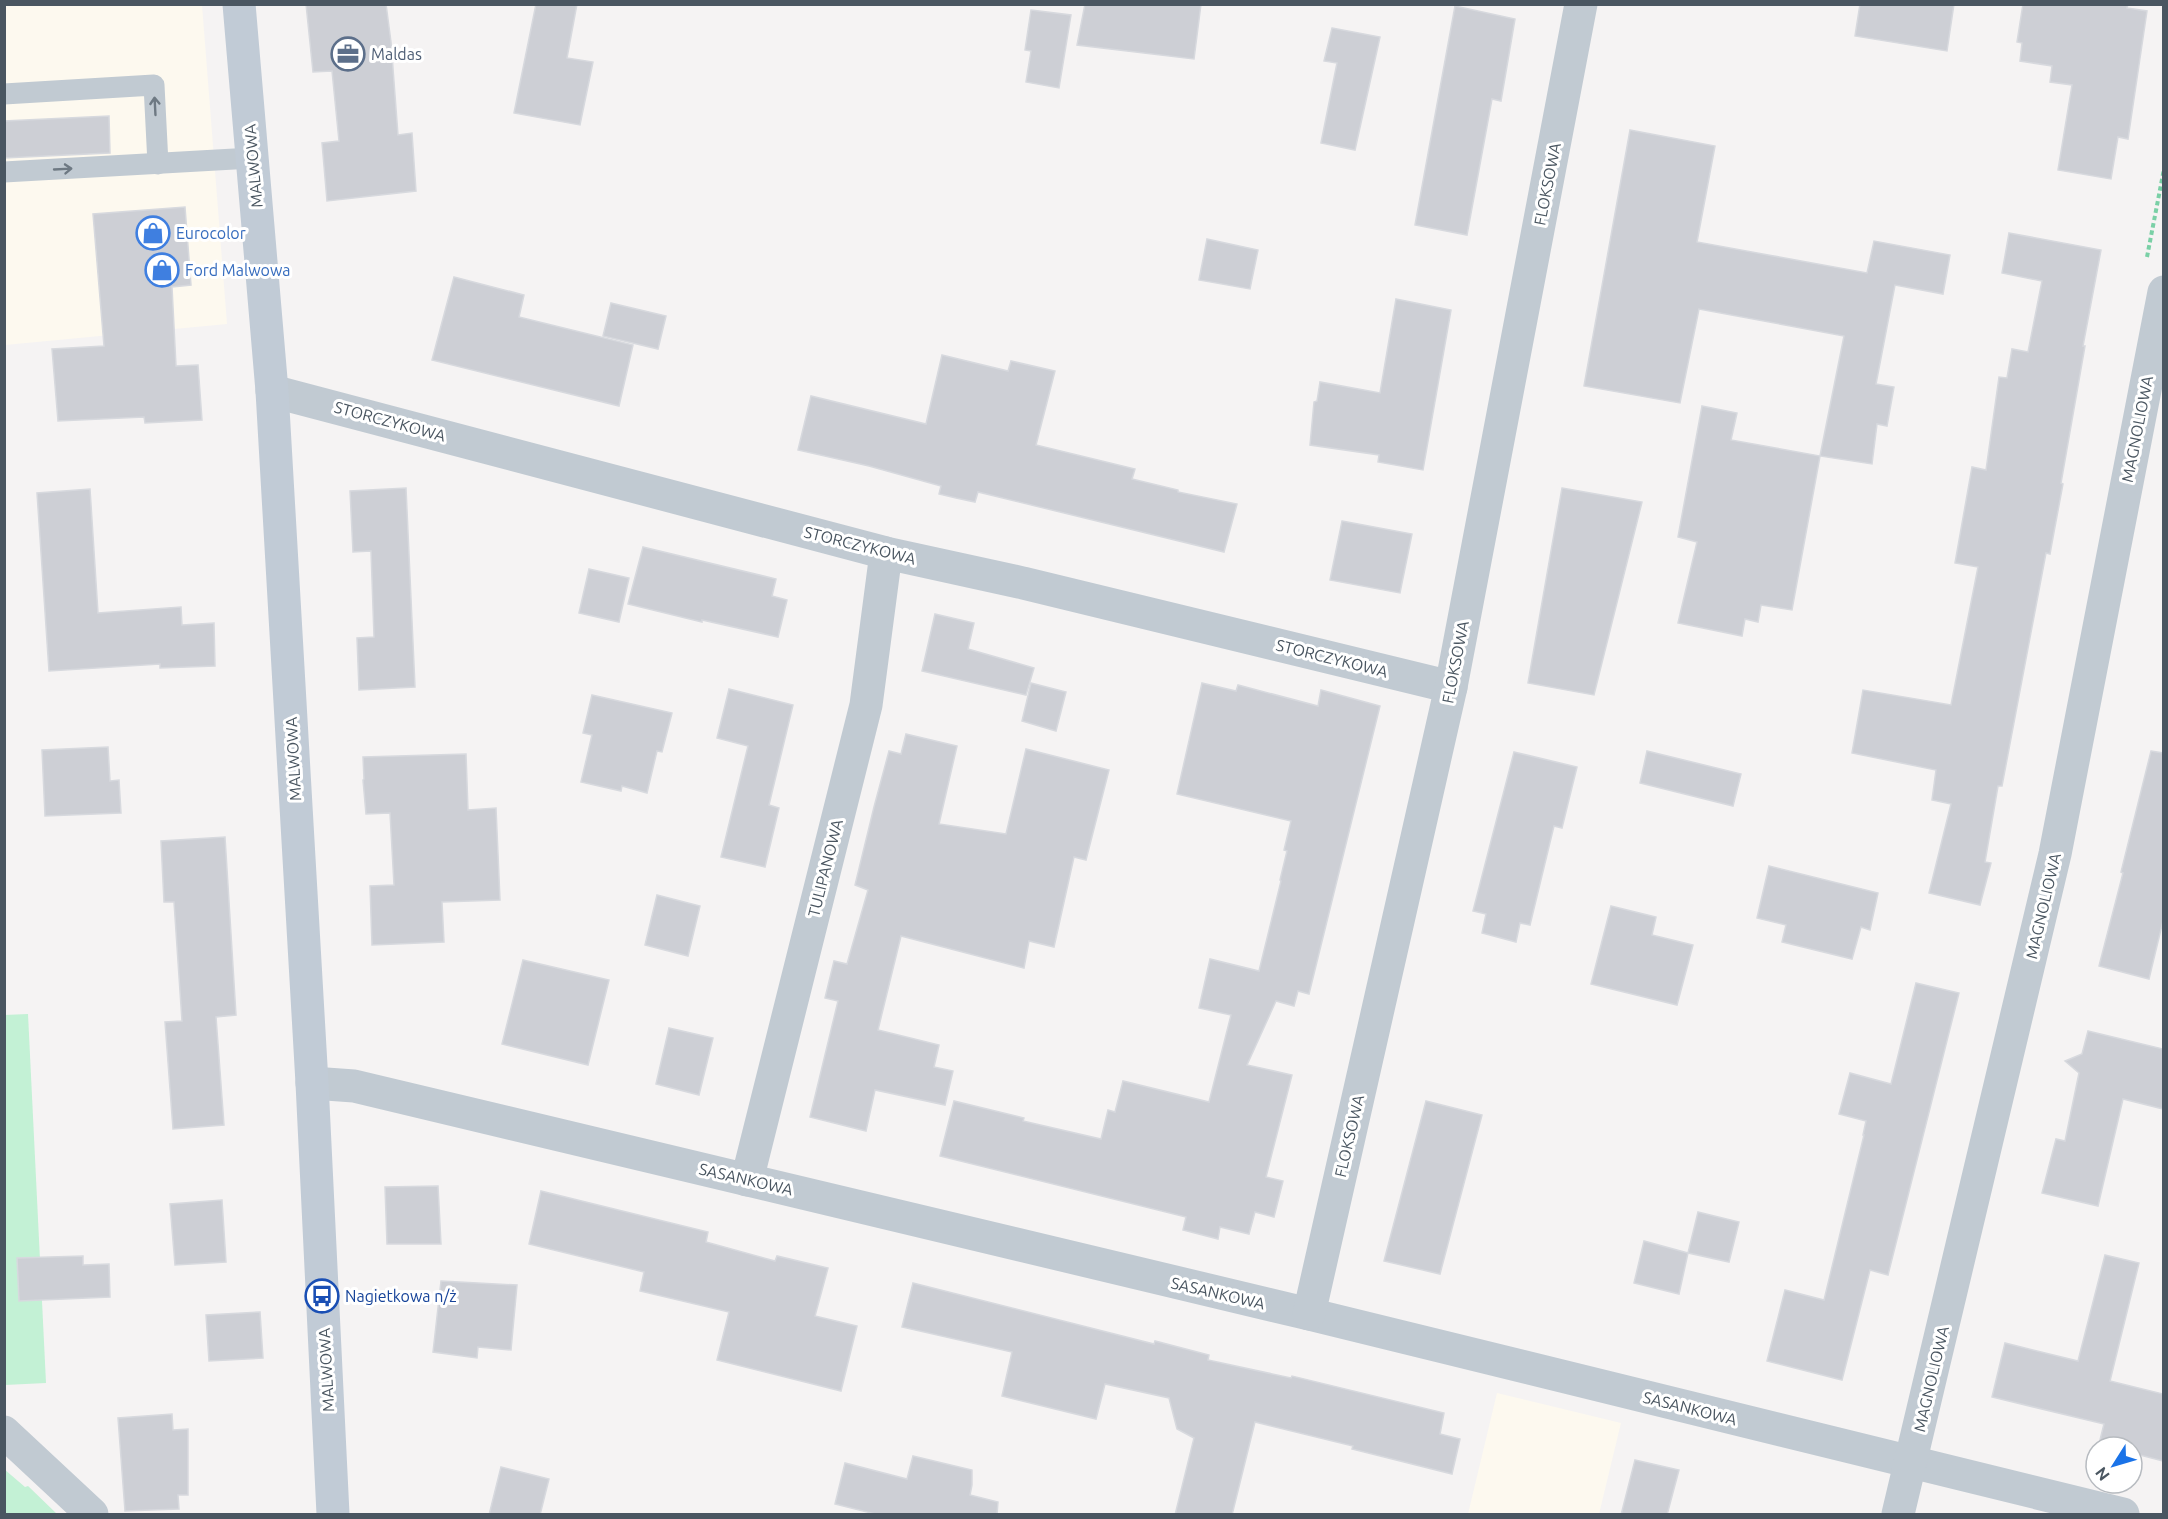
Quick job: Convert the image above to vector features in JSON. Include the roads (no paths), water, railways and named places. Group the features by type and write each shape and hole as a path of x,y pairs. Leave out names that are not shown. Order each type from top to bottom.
{"street":[{"name":"MALWOWA","path":"239,4 272,391 312,1083 333,1515"},
{"name":"FLOKSOWA","path":"1309,1314 1451,687 1581,4"},
{"name":"MAGNOLIOWA","path":"1898,1515 2055,854 2163,292"},
{"name":"STORCZYKOWA","path":"272,391 886,553 1035,586 1451,687"},
{"name":"TULIPANOWA","path":"747,1180 866,705 886,553"},
{"name":"SASANKOWA","path":"312,1083 354,1086 1309,1314 2123,1515"},
{"path":"4,1432 92,1515"}],"lane":[{"path":"4,94 154,85 158,164"},
{"path":"4,172 252,158"}],"place":[{"name":"Maldas","path":"348,54"},
{"name":"Eurocolor","path":"153,233"},
{"name":"Ford Malwowa","path":"162,270"},
{"name":"Nagietkowa n/ż","path":"322,1296"}]}
